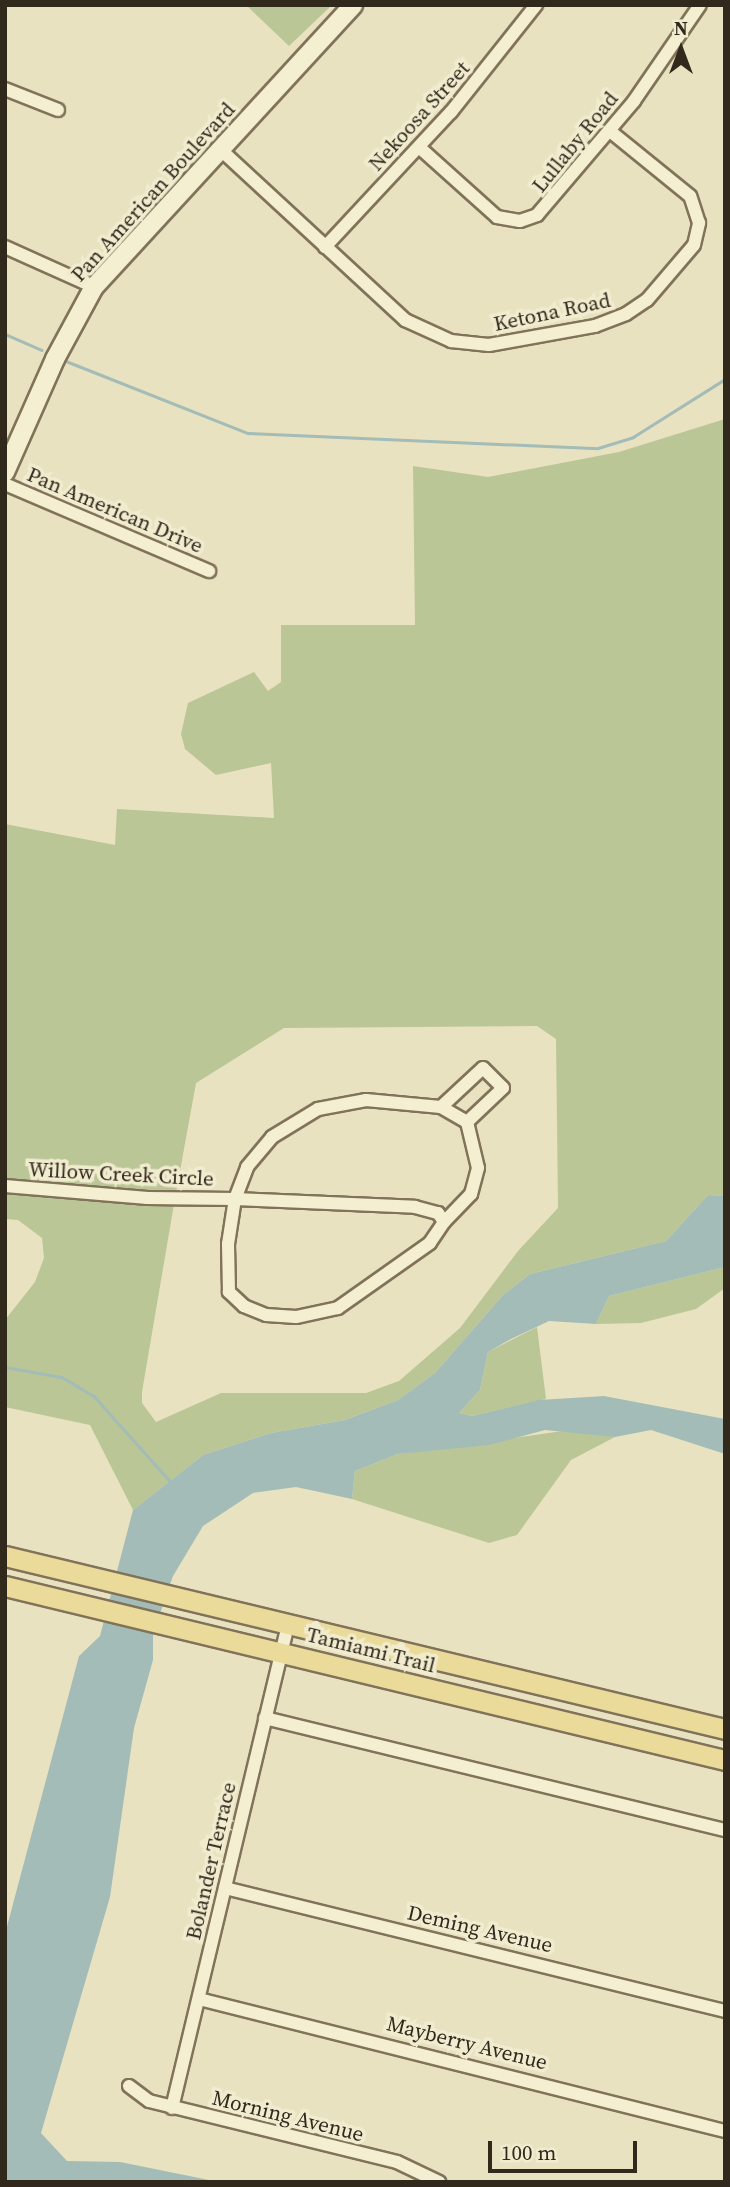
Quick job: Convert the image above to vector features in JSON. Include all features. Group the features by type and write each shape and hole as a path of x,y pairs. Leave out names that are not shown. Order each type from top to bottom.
{"main road":[{"name":"Tamiami Trail","path":"5,1556 725,1729"},
{"name":"Tamiami Trail","path":"5,1586 725,1760"}],"street":[{"name":"Pan American Boulevard","path":"5,472 55,359 94,287 353,5"},
{"name":"Nekoosa Street","path":"326,247 419,147 536,5"},
{"name":"Lullaby Road","path":"419,147 488,211 520,221 545,209 610,131 700,5"},
{"path":"5,89 58,110"},
{"name":"Ketona Road","path":"221,150 405,320 451,341 499,345 613,320 655,292 694,245 699,223 685,191 610,131"},
{"path":"5,247 94,287"},
{"name":"Pan American Drive","path":"5,484 209,571"},
{"path":"441,1107 483,1068 503,1088 467,1122"},
{"name":"Willow Creek Circle","path":"366,1100 441,1107 467,1122 478,1168 471,1194 444,1222 430,1243 338,1308 296,1318 266,1315 244,1306 229,1292 228,1244 235,1199 247,1167 272,1137 318,1109 366,1100"},
{"name":"Willow Creek Circle","path":"5,1186 147,1198 415,1207 438,1213 444,1222"},
{"name":"Bolander Terrace","path":"172,2108 288,1623"},
{"path":"265,1718 725,1830"},
{"name":"Deming Avenue","path":"225,1888 725,2011"},
{"name":"Mayberry Avenue","path":"199,1999 725,2131"},
{"name":"Morning Avenue","path":"129,2086 142,2098 172,2108 397,2162 439,2182"}],"green space":[{"path":"246,5 332,5 289,46"},
{"path":"725,419 725,1196 708,1195 666,1241 530,1274 503,1295 435,1373 398,1400 345,1420 271,1433 203,1455 133,1510 90,1425 5,1407 5,1320 35,1282 44,1258 42,1238 18,1220 5,1219 5,1192 174,1204 142,1392 142,1403 156,1422 221,1393 366,1393 399,1381 460,1328 518,1251 558,1208 556,1039 537,1026 284,1028 196,1083 176,1193 5,1181 5,824 115,845 117,809 274,818 271,763 216,775 185,749 181,734 188,703 254,672 268,691 281,682 281,625 415,625 413,466 488,477 619,452"},
{"path":"725,1267 725,1288 696,1309 641,1323 596,1324 609,1296"},
{"path":"537,1327 546,1399 472,1416 459,1413 480,1390 488,1352"},
{"path":"577,1429 615,1437 571,1460 517,1535 489,1543 352,1499 355,1471 398,1454"}],"water":[{"path":"708,1195 725,1196 725,1267 609,1296 596,1324 549,1321 511,1339 488,1352 480,1390 459,1413 472,1416 539,1400 604,1396 725,1419 725,1454 651,1430 615,1437 545,1430 489,1445 398,1454 355,1471 352,1499 296,1487 253,1493 203,1526 173,1576 153,1634 153,1660 134,1728 110,1897 41,2133 67,2161 120,2162 219,2182 5,2182 5,1934 79,1656 100,1636 133,1510 203,1455 271,1433 345,1420 398,1400 435,1373 503,1295 530,1274 666,1241"}],"waterway":[{"path":"5,334 42,350"},
{"path":"66,361 248,433 598,448 633,437 725,379"},
{"path":"5,1367 62,1377 94,1396 171,1482"}]}
